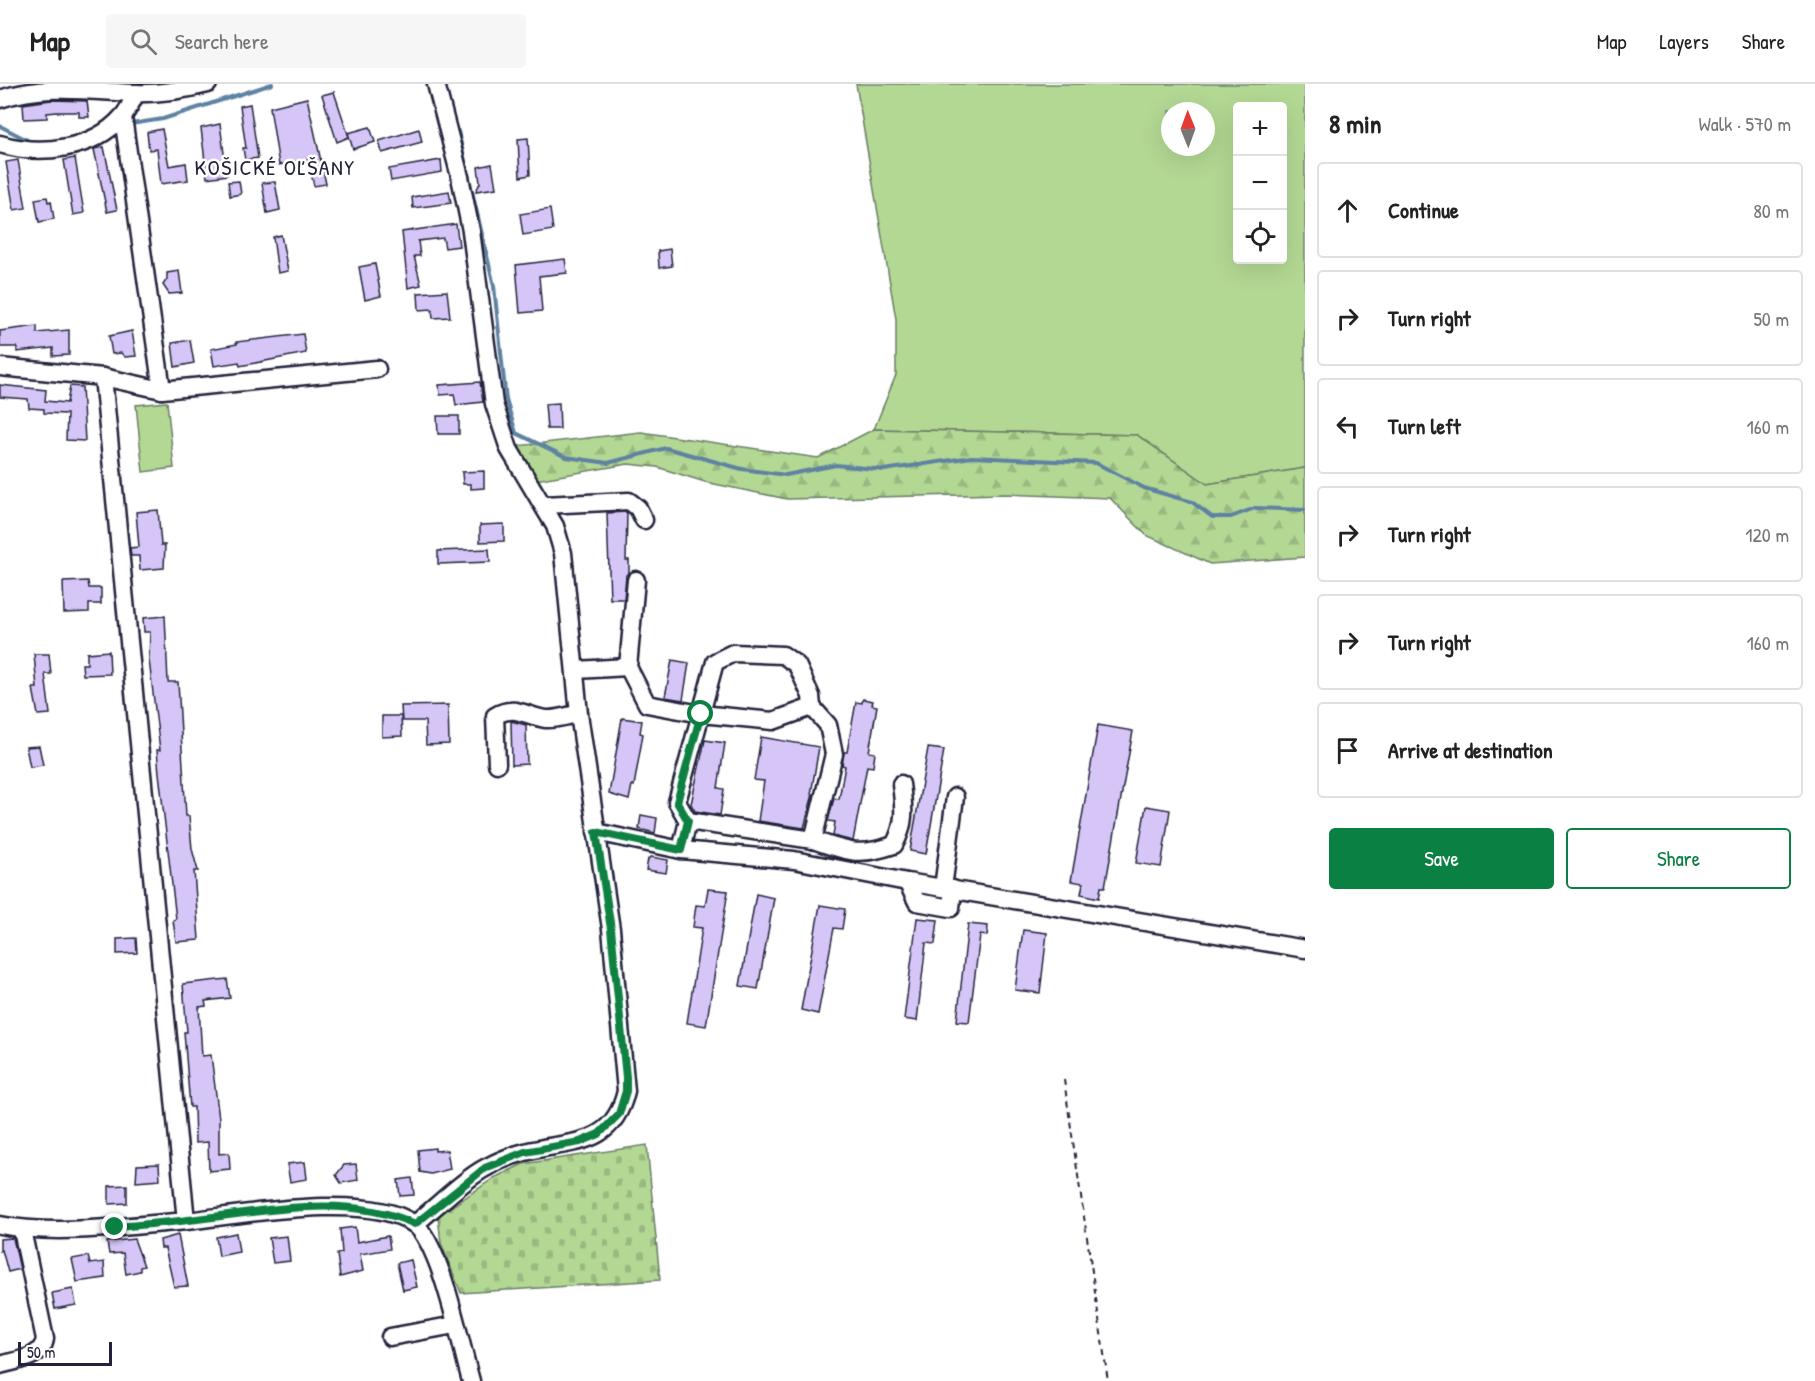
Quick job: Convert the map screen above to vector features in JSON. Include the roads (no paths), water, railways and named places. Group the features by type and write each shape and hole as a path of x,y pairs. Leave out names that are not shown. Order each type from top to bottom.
{"street":[{"path":"0,99 18,93 63,87 136,93 186,90 208,84"},
{"path":"415,1224 485,1168 525,1152 580,1142 599,1134 619,1114 626,1091 611,929 579,714 563,553 555,526 508,449 494,404 471,231 460,177 436,84"},
{"path":"0,144 16,149 65,148 101,136 123,117 136,93"},
{"path":"123,117 162,390"},
{"path":"0,367 103,377 162,390 377,369"},
{"path":"103,377 186,1221"},
{"path":"543,505 629,501 638,508 644,520"},
{"path":"636,580 628,667 647,704 701,714 773,721 812,707"},
{"path":"681,850 688,821 677,802 716,662 733,653 783,655 797,665 811,696 812,707 828,725 834,754 805,839 794,860"},
{"path":"576,670 628,667"},
{"path":"497,764 495,716 504,710 514,709 546,719 579,714"},
{"path":"688,821 805,839 846,851 870,853 894,845 902,830 905,812 901,784"},
{"path":"948,888 956,797"},
{"path":"596,832 681,850 794,860 907,882 1305,949"},
{"path":"0,1224 22,1230 186,1221 286,1208 334,1208 394,1215 415,1224 438,1263 471,1381"},
{"path":"0,1365 33,1356 40,1351 45,1339 22,1230"},
{"path":"390,1336 455,1325"}],"waterway":[{"path":"131,124 163,119 272,84"},
{"path":"0,126 31,142"},
{"path":"458,131 494,286 506,400 516,433 566,457 608,463 666,448 742,469 786,475 836,465 884,470 972,457 1096,463 1144,488 1192,502 1212,517 1231,517 1255,508 1305,510"}],"district":[{"name":"KOŠICKÉ OĽŠANY","path":"275,167"}]}
